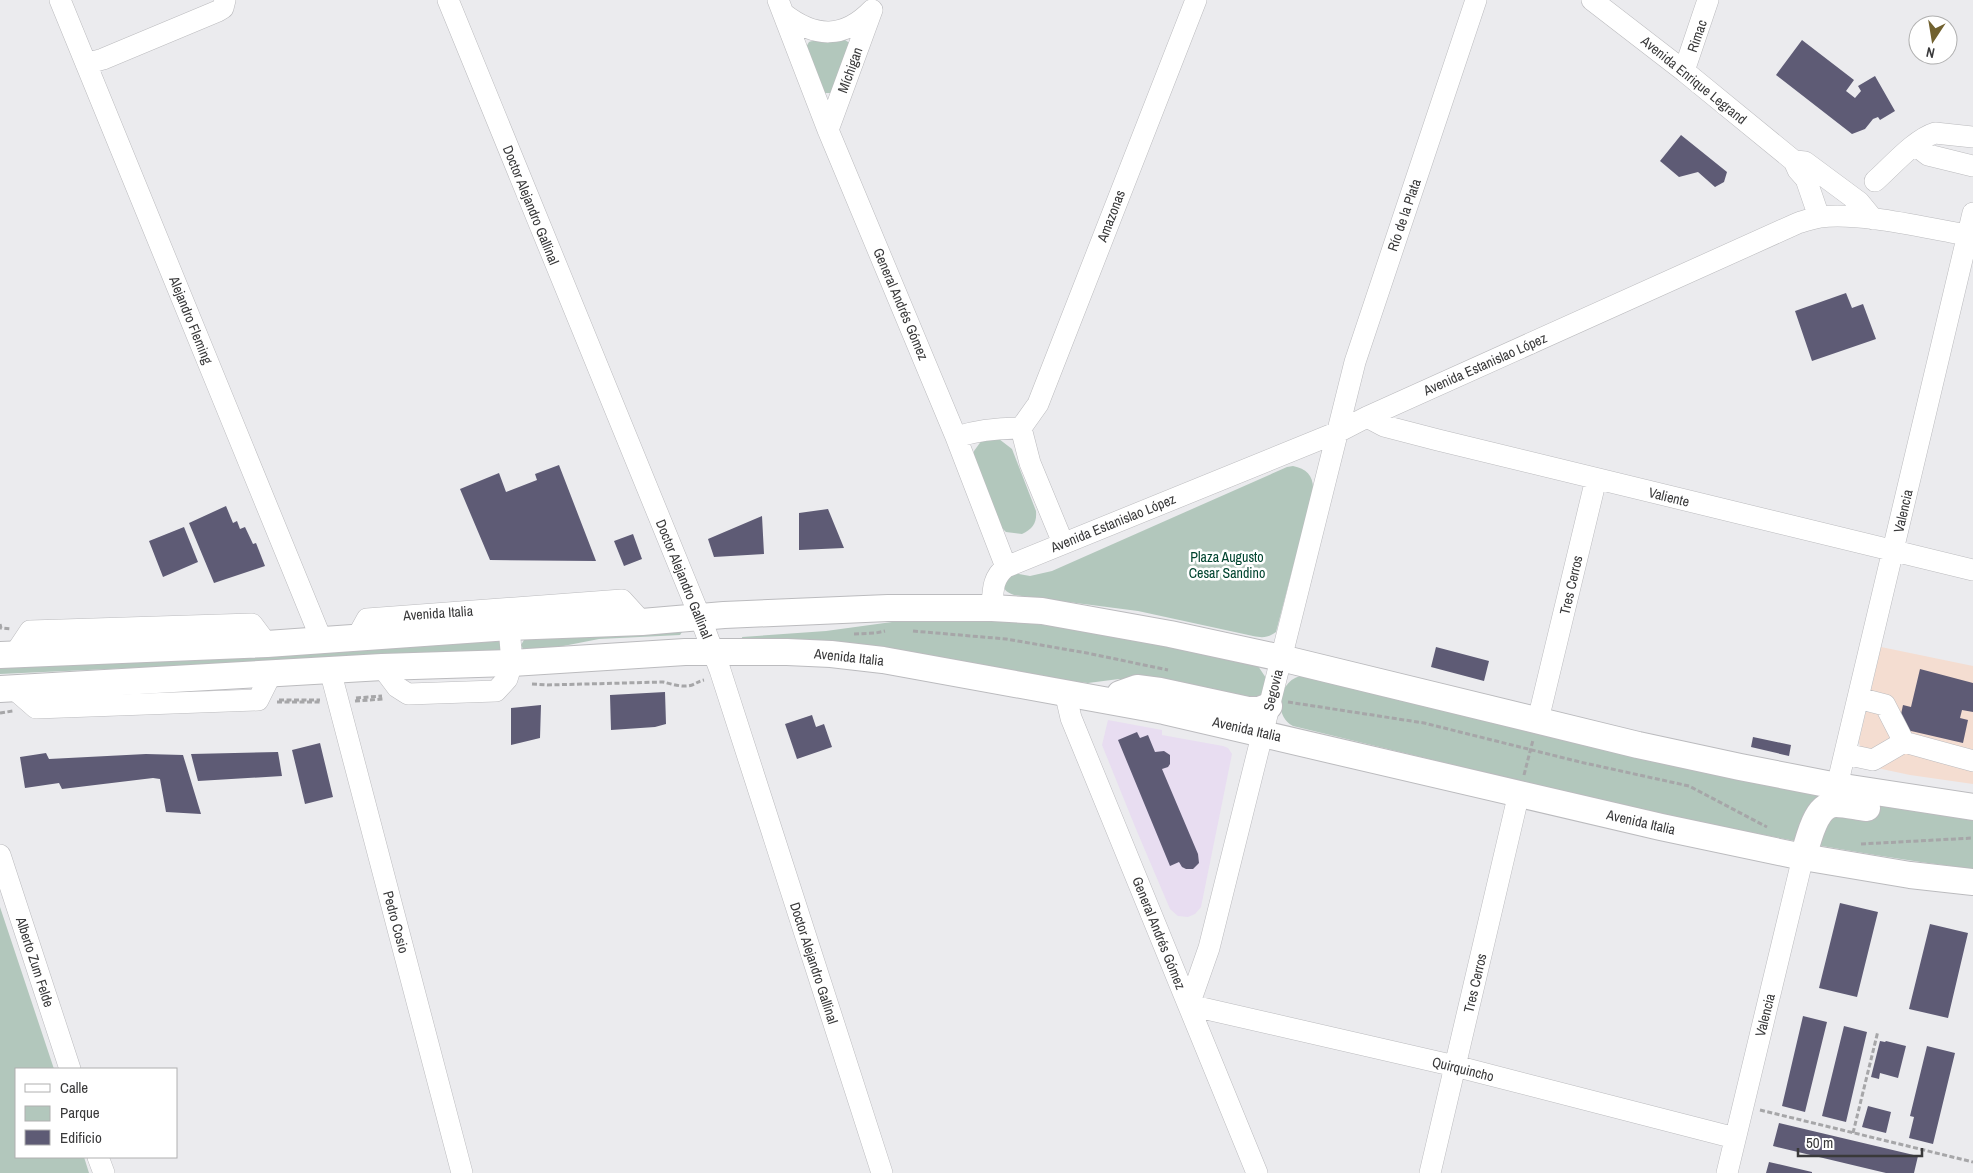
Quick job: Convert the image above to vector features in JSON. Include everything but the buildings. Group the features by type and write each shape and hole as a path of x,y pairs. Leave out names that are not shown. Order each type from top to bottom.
{"main road":[{"name":"Avenida Italia","path":"7,655 322,641 700,617 887,619 992,608 1042,611 1281,658 1638,745 1836,786 1965,806"},
{"path":"552,660 562,652 600,642 683,638 692,633 700,617"},
{"path":"713,652 715,644 720,637 731,633 845,621 887,619"},
{"name":"Avenida Italia","path":"6,688 382,667 512,663 713,652 787,652 883,660 1164,711 1661,827 1803,857 1910,875 1973,882"},
{"path":"1106,700 1137,688 1160,691 1248,710 1259,710 1270,702"},
{"path":"1803,857 1814,822 1826,808 1834,804 1915,815 1965,806"}],"street":[{"name":"Alejandro Fleming","path":"60,0 322,641"},
{"path":"86,64 103,59 218,11 223,8 225,0"},
{"name":"Doctor Alejandro Gallinal","path":"448,0 713,652 882,1173"},
{"name":"Amazonas","path":"1021,428 1038,404 1196,0"},
{"name":"Río de la Plata","path":"1338,432 1355,362 1476,0"},
{"name":"Avenida Enrique Legrand","path":"1592,0 1684,71 1794,161 1798,170 1806,179 1819,217"},
{"name":"Rimac","path":"1684,71 1708,0"},
{"name":"Míchigan","path":"781,7 803,27 828,32 842,31 853,27 874,5"},
{"name":"Míchigan","path":"828,130 874,5"},
{"name":"General Andrés Gómez","path":"781,7 828,130 956,437 1006,566"},
{"path":"1875,181 1915,145 1935,133 1973,137"},
{"path":"1915,145 1928,155 1973,166"},
{"name":"Avenida Enrique Legrand","path":"1794,161 1805,162 1859,202 1874,219"},
{"name":"Valencia","path":"1836,786 1970,236 1973,213"},
{"name":"Avenida Estanislao López","path":"1006,566 1338,432 1367,417 1798,223 1819,217 1845,216 1874,219 1970,236"},
{"name":"Valiente","path":"1367,417 1384,426 1399,430 1973,570"},
{"path":"956,437 977,430 1021,428 1030,463 1063,543"},
{"name":"Segovia","path":"1189,1005 1209,948 1338,432"},
{"name":"Tres Cerros","path":"1538,720 1596,479"},
{"path":"992,608 994,580 1006,566"},
{"name":"Avenida Italia","path":"356,639 367,618 622,600 642,622"},
{"path":"509,628 512,663"},
{"name":"Pedro Cosio","path":"330,670 462,1173"},
{"name":"General Andrés Gómez","path":"1065,692 1071,718 1257,1173"},
{"path":"1858,698 1884,705 1904,742 1973,761"},
{"path":"1844,754 1874,760 1904,742"},
{"name":"Tres Cerros","path":"1430,1173 1519,793"},
{"name":"Alberto Zum Felde","path":"0,854 70,1068"},
{"name":"Valencia","path":"1727,1173 1803,857"},
{"name":"Quirquincho","path":"1189,1005 1455,1066 1735,1138"},
{"path":"98,1158 104,1173"}],"path":[{"path":"849,634 876,633 887,619"},
{"path":"912,630 1015,641 1087,652 1169,670"},
{"path":"530,684 548,686 663,682 682,686 708,679"},
{"path":"1270,702 1296,704 1424,723 1580,762 1689,786 1756,822 1775,829"},
{"path":"1519,793 1538,720"},
{"path":"1856,844 1973,838"},
{"path":"1853,1133 1878,1031"},
{"path":"1780,1115 1973,1162"}],"shaded area":[{"path":"1881,647 1973,666 1973,784 1910,775 1863,765 1859,741"},
{"path":"1108,720 1162,730 1162,735 1223,746 1228,748 1232,754 1201,907 1195,914 1188,917 1178,916 1170,909 1136,829 1102,745"}],"green space":[{"path":"845,40 851,44 834,93 825,93 806,47 809,42 813,41"},
{"path":"999,439 1012,449 1036,511 1034,525 1022,534 1006,532 1000,526 973,457 974,451 982,440"},
{"name":"Plaza Augusto Cesar Sandino","path":"1293,466 1309,474 1313,491 1276,632 1270,635 1256,637 1138,611 1014,595 1007,592 1004,587 1004,581 1013,573 1030,576 1052,571"},
{"path":"952,618 1030,623 1126,637 1258,666 1266,678 1261,698 1257,700 1136,680 1119,679 1088,683 743,643 742,637 826,631 914,619"},
{"path":"682,632 680,635 599,639 548,649 523,649 521,645 524,640"},
{"path":"500,641 505,651 0,674 0,666 328,653"},
{"path":"1300,676 1647,759 1795,791 1973,818 1973,869 1887,857 1716,825 1631,807 1293,726 1283,715 1281,700 1287,685 1293,679"},
{"path":"0,907 54,1068 15,1068 15,1158 84,1158 89,1173 0,1173"}]}
